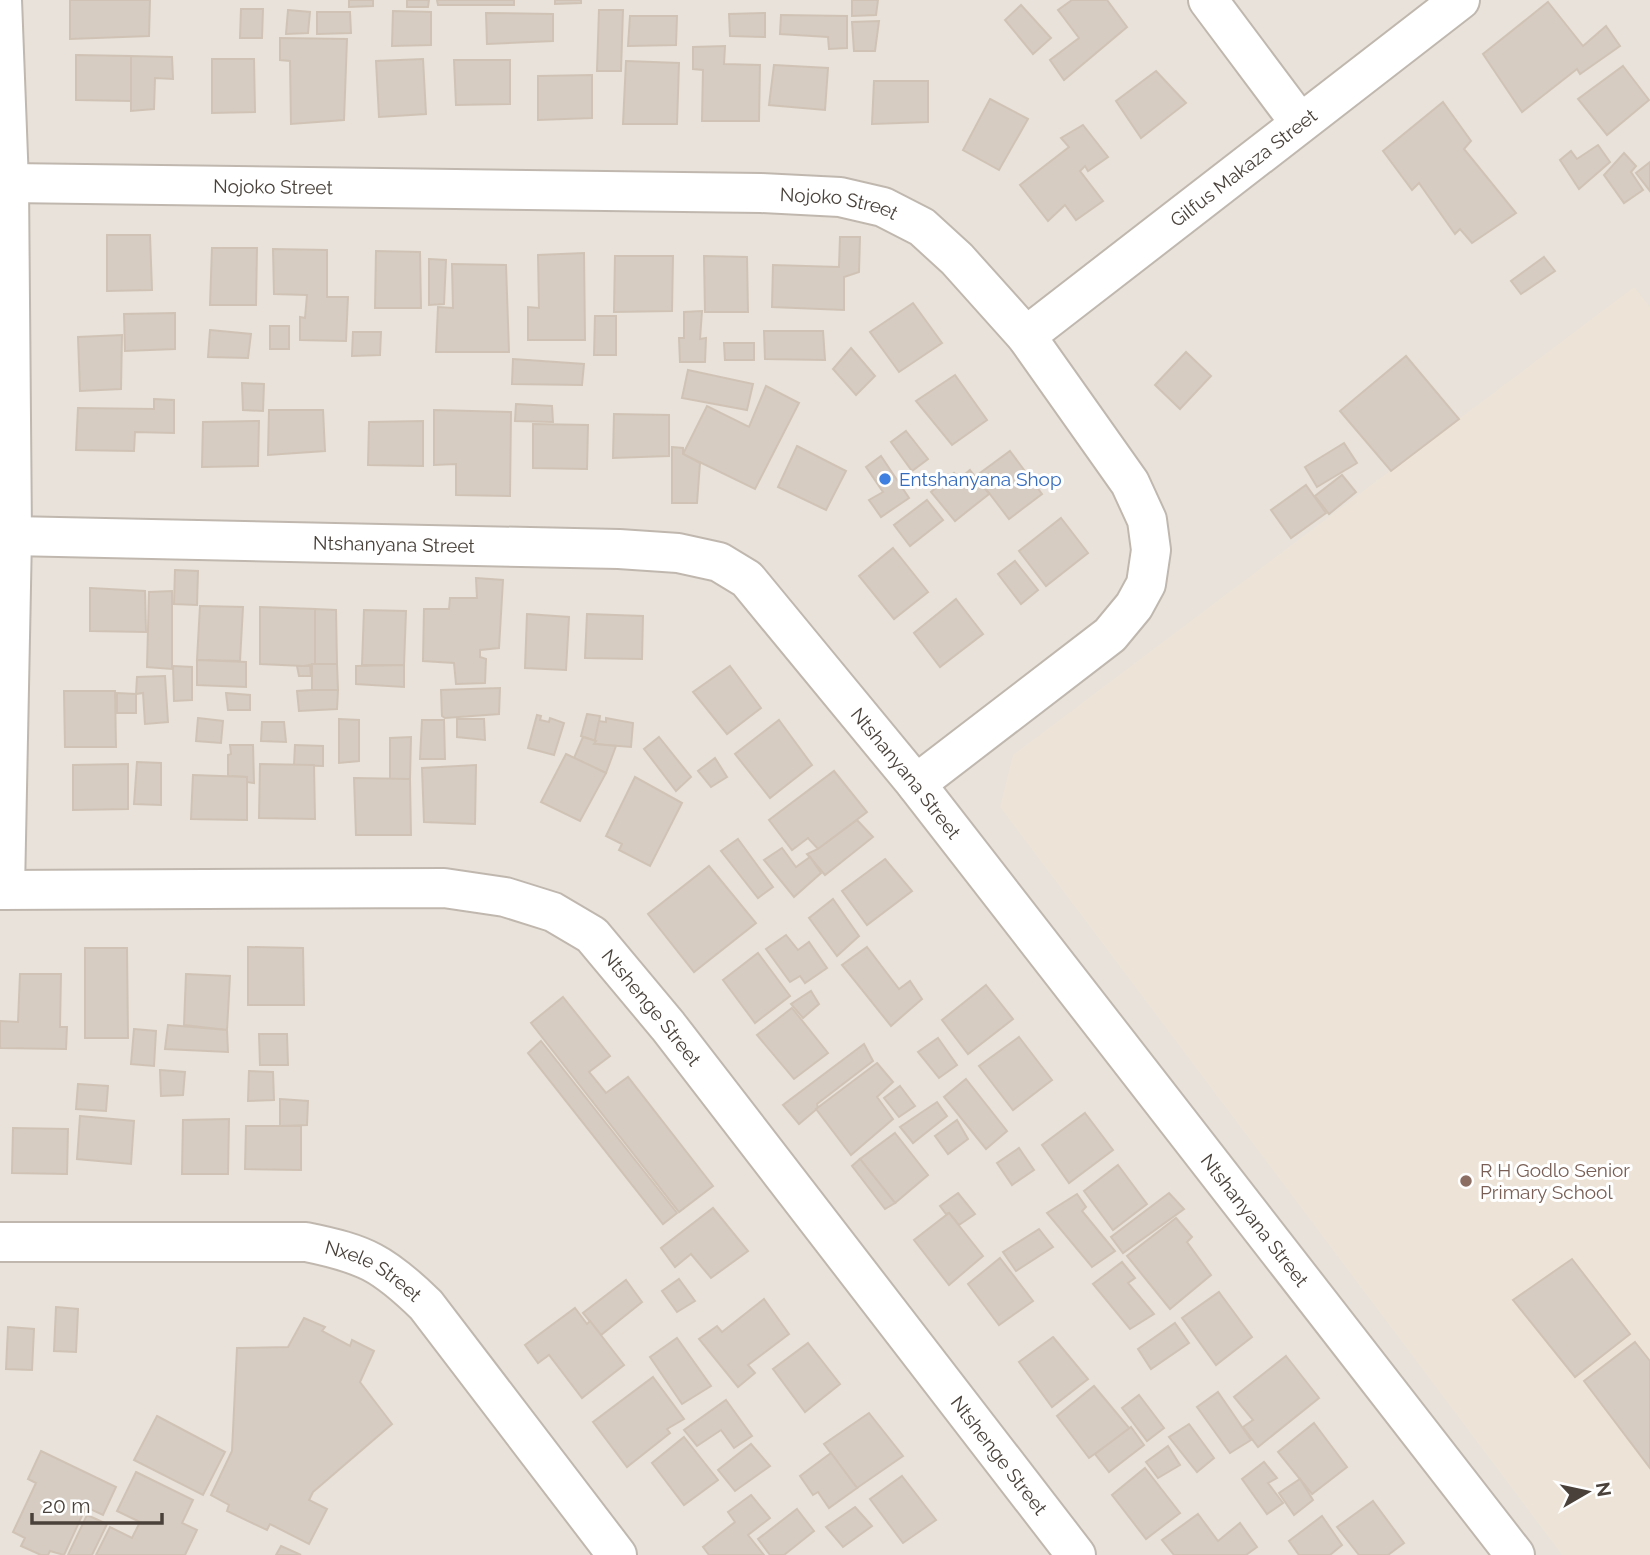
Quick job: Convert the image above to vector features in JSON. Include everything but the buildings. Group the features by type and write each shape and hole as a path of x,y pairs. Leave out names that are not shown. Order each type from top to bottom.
{"street":[{"path":"2,0 9,183 12,536 2,890"},
{"path":"1208,0 1300,123"},
{"name":"Gilfus Makaza Street","path":"1026,336 1460,0"},
{"name":"Nojoko Street","path":"9,183 761,193 840,197 884,207 922,227 957,259 1026,336 1130,483 1147,520 1151,550 1146,584 1134,606 1110,635 916,784"},
{"name":"Ntshanyana Street","path":"12,536 619,549 678,553 719,562 747,579 916,784 1515,1555"},
{"name":"Ntshenge Street","path":"2,890 444,888 505,897 553,912 592,935 668,1026 1076,1555"},
{"name":"Nxele Street","path":"0,1242 306,1242 369,1259 397,1277 426,1305 617,1555"}],"shaded area":[{"path":"0,0 1650,0 1650,1555 0,1555"},
{"name":"R H Godlo Senior Primary School","path":"1634,287 1650,307 1650,1555 1562,1555 1000,807 1013,755"}],"place":[{"name":"Entshanyana Shop","path":"885,479"},
{"name":"R H Godlo Senior Primary School","path":"1466,1181"}]}
